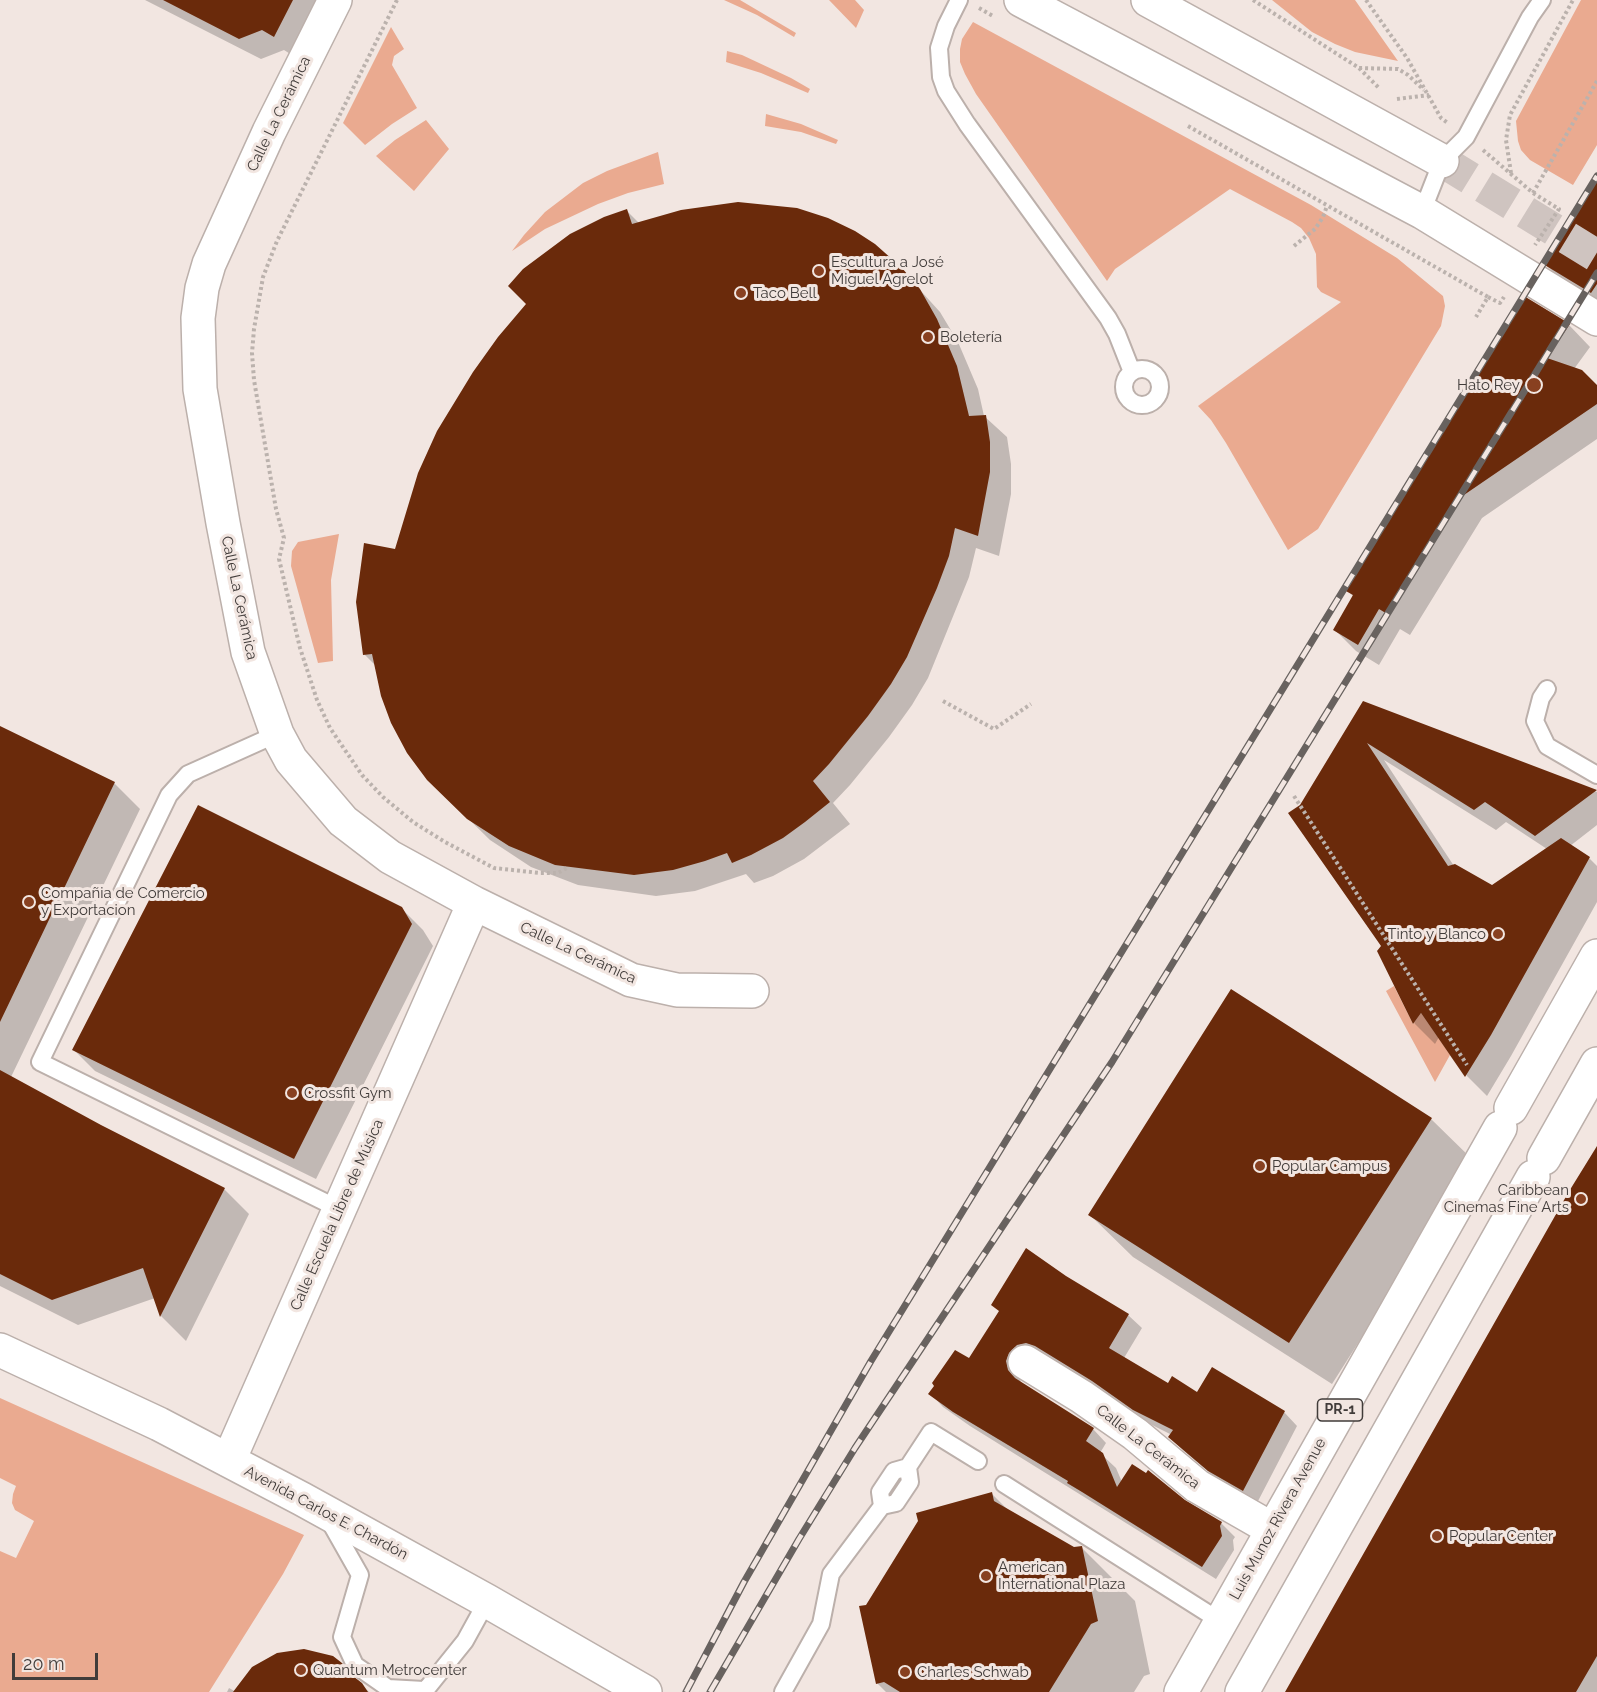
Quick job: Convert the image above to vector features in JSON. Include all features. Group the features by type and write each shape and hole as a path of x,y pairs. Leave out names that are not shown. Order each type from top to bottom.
{"street":[{"name":"Calle La Cerámica","path":"335,0 269,132 209,264 202,288 198,318 200,389 223,523 248,652 277,734 291,760 343,821 390,857 474,903 631,980 676,990 752,991"},
{"path":"1148,0 1443,161"},
{"path":"1009,9 1422,212 1597,319"},
{"name":"Calle Escuela Libre de Música","path":"229,1460 474,903"},
{"name":"Luis Munoz Rivera Avenue","path":"1180,1692 1597,956"},
{"path":"1242,1692 1597,1064"},
{"name":"Avenida Carlos E. Chardón","path":"0,1350 159,1424 322,1509 645,1692"},
{"name":"Calle La Cerámica","path":"1025,1362 1082,1397 1135,1434 1197,1486 1272,1529"}],"lane":[{"path":"958,0 939,48 940,71 946,91 967,124 1108,318 1132,372"},
{"path":"1422,212 1443,161 1466,137 1530,17 1542,0"},
{"path":"1547,689 1541,698 1534,721 1546,746 1597,775"},
{"path":"277,734 188,774 169,795 40,1062 339,1209"},
{"path":"783,1692 821,1623 831,1574 882,1506 880,1492 894,1472 908,1467 931,1432 978,1461"},
{"path":"1004,1484 1220,1621"},
{"path":"322,1509 339,1534 360,1575 342,1637 355,1665 388,1688 424,1691 465,1641 487,1601"}],"path":[{"path":"397,0 277,242 261,288 252,353 254,380 276,508 284,538 279,559 300,648 317,700 330,728 362,775 383,797 413,822 494,868 558,873 569,867"},
{"path":"1253,0 1359,68 1383,91"},
{"path":"1511,174 1506,140 1510,115 1573,0"},
{"path":"975,6 1009,9"},
{"path":"1359,68 1398,69 1408,75 1429,95 1403,100 1390,96"},
{"path":"1533,193 1597,81"},
{"path":"1183,123 1488,297 1476,317"},
{"path":"1294,246 1315,230 1327,206"},
{"path":"943,701 994,729 1031,704"},
{"path":"1294,796 1467,1065"}],"shaded area":[{"path":"724,0 740,0 796,33 794,37 757,15"},
{"path":"829,0 855,0 864,10 856,28"},
{"path":"1272,0 1355,0 1398,61 1355,52 1335,44 1312,32"},
{"path":"1581,0 1597,0 1597,145 1573,185 1530,160 1521,150 1516,121"},
{"path":"973,22 1311,205 1397,258 1443,296 1445,306 1441,326 1318,529 1288,550 1226,443 1211,420 1198,406 1341,302 1321,292 1317,287 1316,254 1309,238 1292,222 1230,189 1115,269 1107,281 976,94 965,74 960,62 960,49 962,39"},
{"path":"391,27 404,49 394,56 392,65 417,108 365,145 343,123"},
{"path":"727,51 742,55 810,89 808,93 761,73 726,62"},
{"path":"766,114 801,124 838,140 836,144 801,132 765,126"},
{"path":"426,120 449,149 414,191 376,156 395,140"},
{"path":"658,152 664,184 628,193 598,204 545,229 512,251 545,212 583,183 607,171"},
{"path":"339,534 331,580 333,661 318,663 291,566 292,551 298,542"},
{"path":"1394,986 1413,1024 1421,1013 1450,1055 1435,1082 1386,991"},
{"path":"0,1398 304,1535 283,1574 209,1692 0,1692 0,1551 16,1558 34,1521 15,1510 12,1503 16,1486 0,1478"}],"building":[{"path":"163,0 293,0 274,37 262,30 239,39"},
{"path":"1597,177 1597,284 1591,293 1543,264"},
{"path":"738,202 797,208 828,218 875,244 902,268 920,289 937,319 957,366 969,416 986,415 990,442 990,472 978,536 955,528 949,556 907,657 868,716 813,781 830,802 805,822 783,838 732,863 727,853 673,870 634,875 555,865 509,846 467,819 427,780 407,753 391,723 381,696 372,654 363,655 356,602 364,543 395,549 418,473 437,431 473,372 526,304 508,286 523,269 570,234 604,217 627,209 632,224 681,210"},
{"path":"1524,296 1570,324 1547,358 1582,370 1597,385 1597,404 1461,497 1389,615 1379,609 1358,645 1333,630 1353,595 1344,590"},
{"path":"1363,701 1597,790 1535,836 1485,802 1474,810 1367,743 1448,866 1455,864 1492,885 1561,838 1590,857 1491,1035 1465,1077 1421,1013 1413,1024 1377,951 1381,946 1288,813 1300,805"},
{"name":"Compañia de Comercio y Exportacion","path":"0,726 115,782 0,1022"},
{"path":"198,805 402,907 412,924 294,1159 72,1050"},
{"name":"Popular Campus","path":"1231,989 1432,1118 1289,1343 1088,1215"},
{"path":"0,1070 225,1188 160,1317 143,1268 52,1300 0,1274"},
{"path":"1597,1146 1597,1656 1576,1692 1285,1692 1568,1193"},
{"path":"1026,1248 1066,1276 1129,1314 1109,1348 1168,1383 1172,1376 1197,1392 1212,1367 1285,1411 1243,1491 1208,1471 1168,1437 1173,1430 1133,1410 1092,1381 1035,1346 1026,1343 1017,1345 1009,1353 1006,1361 1008,1370 1015,1378 1094,1428 1086,1441 1103,1453 1117,1487 1132,1464 1146,1473 1148,1470 1185,1500 1222,1522 1220,1526 1222,1536 1202,1567 1067,1483 1068,1481 953,1412 928,1394 934,1386 932,1383 955,1350 969,1358 999,1311 991,1305"},
{"name":"American International Plaza","path":"992,1492 994,1501 1074,1547 1082,1546 1098,1621 1091,1624 1049,1692 900,1692 884,1682 876,1684 859,1606 866,1605 918,1521 916,1513"},
{"name":"Quantum Metrocenter","path":"304,1649 333,1656 362,1683 368,1692 233,1692 252,1667 277,1653"}],"tunnel":[{"path":"1442,161 1597,256"}],"railway":[{"path":"686,1692 744,1582 871,1361 1597,176"},
{"path":"710,1692 855,1448 1112,1062 1597,273"}],"place":[{"name":"Escultura a José Miguel Agrelot","path":"819,271"},
{"name":"Taco Bell","path":"741,293"},
{"name":"Boletería","path":"928,337"},
{"name":"Hato Rey","path":"1534,385"},
{"name":"Compañia de Comercio y Exportacion","path":"29,902"},
{"name":"Tinto y Blanco","path":"1498,934"},
{"name":"Crossfit Gym","path":"292,1093"},
{"name":"Popular Campus","path":"1260,1166"},
{"name":"Caribbean Cinemas Fine Arts","path":"1581,1199"},
{"name":"Popular Center","path":"1437,1536"},
{"name":"American International Plaza","path":"986,1576"},
{"name":"Quantum Metrocenter","path":"301,1670"},
{"name":"Charles Schwab","path":"905,1672"}]}
